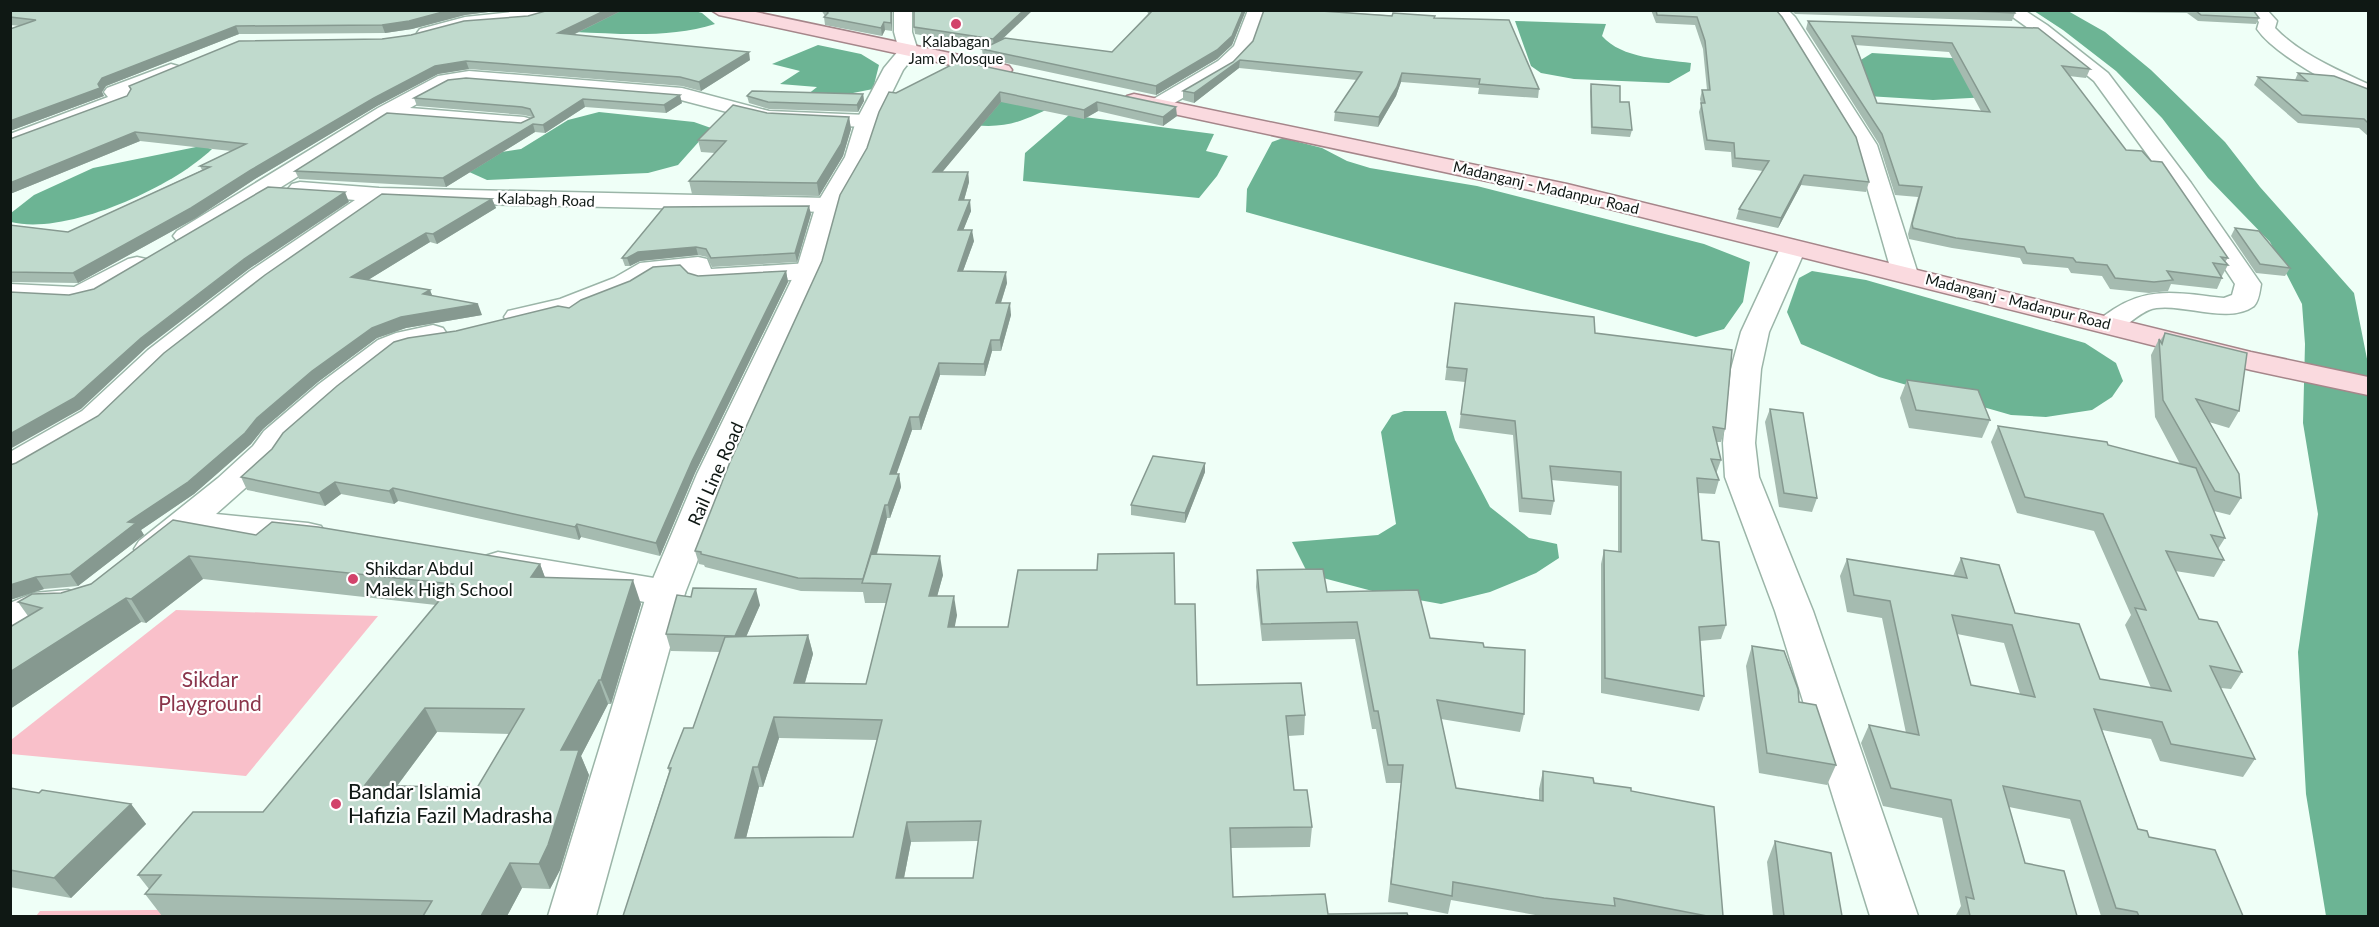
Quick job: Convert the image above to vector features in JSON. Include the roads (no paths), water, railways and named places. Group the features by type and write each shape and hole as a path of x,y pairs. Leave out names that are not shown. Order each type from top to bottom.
{"main road":[{"path":"719,10 1018,74"},
{"name":"Madanganj - Madanpur Road","path":"1110,95 1567,191 2110,324 2251,361 2368,386"}],"street":[{"path":"404,38 465,22 530,16 552,10"},
{"path":"903,10 903,32 909,51"},
{"path":"1156,105 1225,65 1242,48 1257,10"},
{"path":"2256,10 2268,21 2266,28 2270,35 2305,58 2368,91"},
{"path":"1783,16 1812,22"},
{"path":"1783,16 1827,80 1866,145 1905,274"},
{"path":"2009,19 2041,29 2107,84 2183,188 2248,284 2244,300 2226,306 2161,300 2140,304 2110,324"},
{"name":"Rail Line Road","path":"572,916 666,593 714,474 809,272 828,205 856,158 867,121 894,68 909,51"},
{"path":"10,142 119,100 122,96 114,92 190,62"},
{"path":"10,292 74,295 89,291 116,278 385,112 445,80 469,77 682,94 769,117 867,121"},
{"path":"385,112 524,123"},
{"name":"Kalabagh Road","path":"264,186 379,195 828,205"},
{"path":"10,466 93,418 158,356 221,306 259,277 379,195"},
{"path":"1793,248 1755,332 1746,369 1739,443 1742,477 1794,611 1894,916"},
{"path":"494,324 569,305 623,284 649,269 698,266 697,274 701,277 809,272"},
{"path":"128,569 187,522 265,453 275,438 330,390 388,346 406,339 460,331"},
{"path":"187,522 342,538"},
{"path":"465,558 666,593"},
{"path":"10,620 33,606 51,603 80,604 92,597"}],"place":[{"name":"Kalabagan Jam e Mosque","path":"956,24"},
{"name":"Shikdar Abdul Malek High School","path":"353,579"},
{"name":"Bandar Islamia Hafizia Fazil Madrasha","path":"336,804"}],"park label":[{"name":"Sikdar Playground","path":"210,692"}]}
